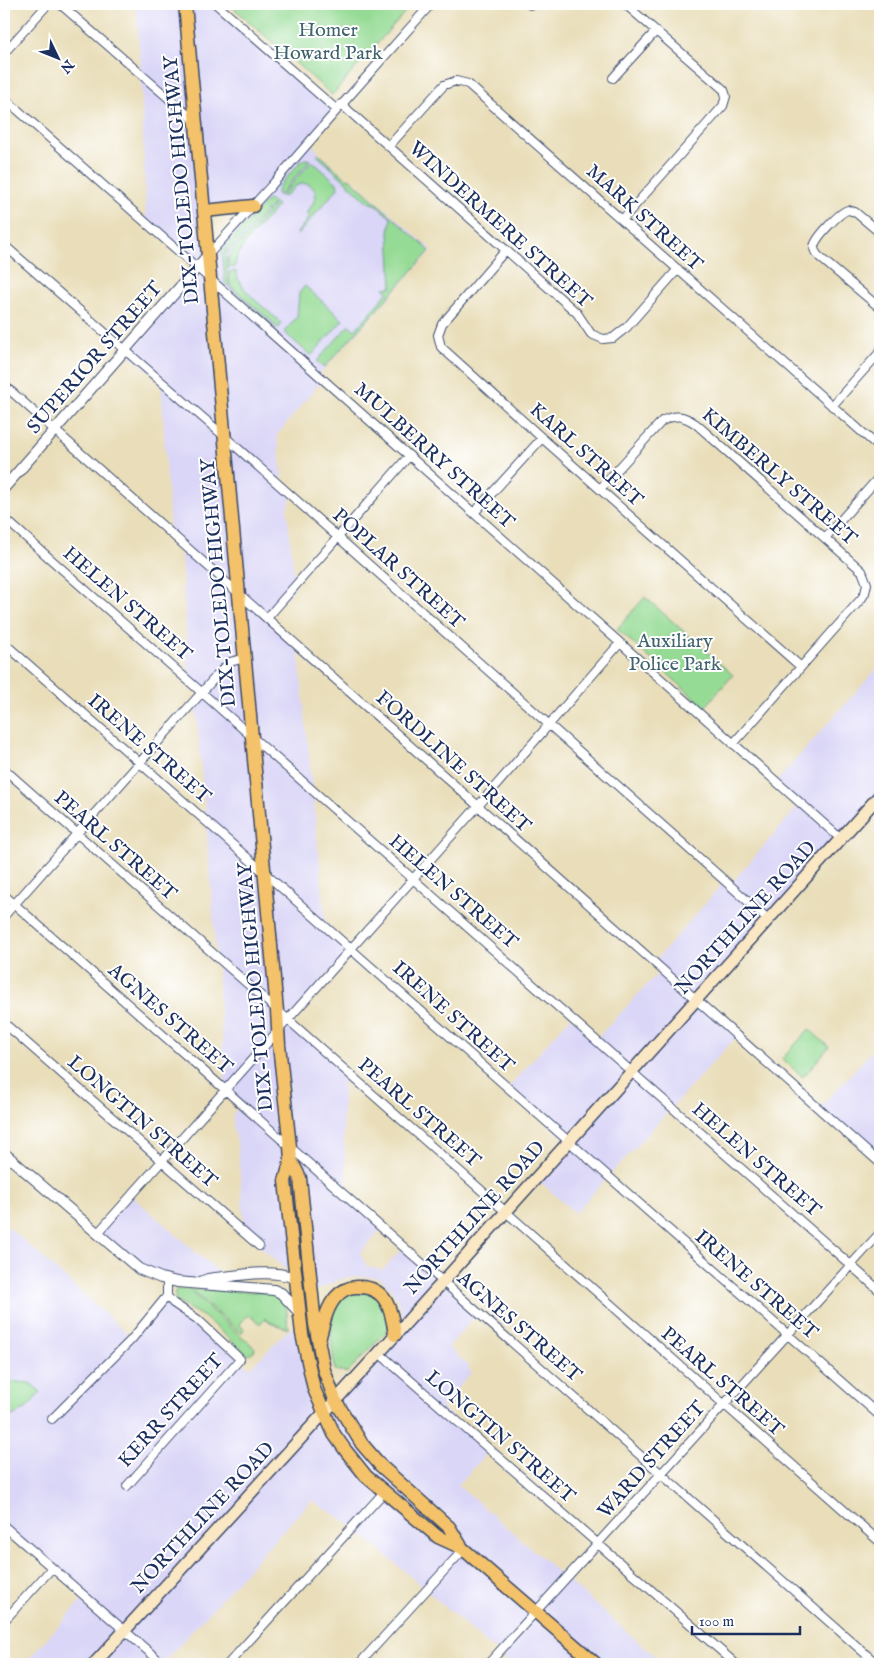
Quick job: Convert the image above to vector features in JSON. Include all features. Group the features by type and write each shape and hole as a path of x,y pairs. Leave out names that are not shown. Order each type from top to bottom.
{"main road":[{"name":"DIX-TOLEDO HIGHWAY","path":"185,4 264,872 281,1020 290,1153 285,1181 299,1312 314,1389 334,1434 366,1476 438,1537 462,1549 596,1664"},
{"path":"204,211 253,206"},
{"name":"NORTHLINE ROAD","path":"94,1664 379,1353 880,796"},
{"name":"DIX-TOLEDO HIGHWAY","path":"290,1153 300,1178 318,1342 324,1370 335,1400 370,1453 396,1481 449,1527 462,1549"},
{"path":"295,1278 307,1292 315,1324"},
{"path":"318,1342 328,1310 334,1299 342,1292 355,1287 369,1288 384,1298 392,1316 395,1335"}],"street":[{"path":"4,53 48,4"},
{"path":"60,4 196,122"},
{"name":"WINDERMERE STREET","path":"216,4 388,146 577,313 591,334 603,339 613,338 622,333 678,269"},
{"name":"SUPERIOR STREET","path":"4,488 431,4"},
{"path":"622,220 723,106 726,99 726,94 714,82 625,4"},
{"path":"612,78 656,31"},
{"name":"MARK STREET","path":"388,146 444,85 456,81 468,84 880,448"},
{"name":"MULBERRY STREET","path":"4,98 841,839"},
{"path":"880,233 856,212 848,210 840,214 817,240 814,247 818,256 880,308"},
{"name":"POPLAR STREET","path":"4,244 224,436 769,920"},
{"name":"KARL STREET","path":"506,250 442,324 438,331 441,347 801,667"},
{"path":"832,406 880,352"},
{"name":"FORDLINE STREET","path":"4,385 880,1163"},
{"name":"KIMBERLY STREET","path":"600,489 662,421 671,416 684,417 696,424 862,572 866,580 866,588 862,598 733,744"},
{"path":"474,513 542,438"},
{"path":"267,618 409,456"},
{"path":"825,538 880,476"},
{"name":"HELEN STREET","path":"4,518 880,1291"},
{"name":"IRENE STREET","path":"4,643 880,1416"},
{"path":"98,1234 226,1090 281,1020 351,949 620,643"},
{"path":"4,916 202,692 230,662 244,658"},
{"name":"PEARL STREET","path":"4,770 216,955 281,1020 506,1212 880,1542"},
{"name":"AGNES STREET","path":"4,895 226,1090 290,1153 442,1282 879,1664"},
{"name":"LONGTIN STREET","path":"4,1023 259,1246"},
{"path":"4,1153 139,1268 167,1279 183,1282 274,1290 281,1293 299,1312"},
{"name":"WARD STREET","path":"488,1664 880,1233"},
{"path":"198,1282 208,1279 264,1274 283,1274 295,1278"},
{"path":"52,1419 131,1340 167,1296 167,1279"},
{"name":"KERR STREET","path":"126,1486 240,1358 197,1319 173,1303 167,1296"},
{"name":"LONGTIN STREET","path":"379,1353 736,1664"},
{"path":"228,1664 384,1491"},
{"path":"4,1526 162,1664"},
{"path":"359,1664 462,1549"},
{"path":"4,1621 52,1568"}],"shaded area":[{"path":"136,4 216,4 337,110 309,141 319,153 347,178 349,177 432,250 319,375 323,379 277,435 284,489 292,496 287,509 295,587 267,618 298,646 326,926 351,949 287,1020 343,1069 343,1127 348,1198 382,1228 360,1253 367,1267 383,1270 403,1247 478,1313 448,1347 469,1366 468,1369 472,1372 441,1407 490,1450 458,1485 664,1664 510,1664 353,1526 311,1500 162,1664 24,1664 85,1597 4,1526 4,1223 132,1338 167,1296 250,1368 289,1329 301,1326 324,1413 405,1323 392,1290 380,1278 361,1276 344,1278 312,1292 307,1292 302,1284 245,1233 237,1142 233,1128 233,1115 241,1103 226,1090 195,699 201,692 189,680 180,542 170,532 161,381 125,351 197,268 146,223 141,75","holes":["253,206 208,255 204,211"]},
{"path":"880,665 880,795 697,1000 737,1036 575,1213 536,1178 569,1142 508,1088 571,1017 596,1039 661,970 654,962 725,881 730,885 800,804 776,782"},
{"path":"880,1042 880,1163 819,1109"},
{"path":"132,1196 224,1277 198,1282 139,1269 97,1234"}],"green space":[{"name":"Homer Howard Park","path":"229,4 412,4 332,95"},
{"path":"319,154 347,179 349,178 430,251 324,368 317,362 318,360 349,325 355,330 388,292 384,288 392,287 389,232 391,218 375,204 368,202 317,155"},
{"path":"310,160 279,196 277,192 278,187 301,161"},
{"path":"312,161 337,183 338,188 298,234 308,219 307,212 316,194 308,184 301,184 286,196 281,196"},
{"path":"267,200 274,202 227,254 227,245"},
{"path":"275,203 277,206 275,209 244,244 236,260 235,267 228,268 228,257"},
{"path":"225,247 229,288 225,284 222,252"},
{"path":"236,271 247,292 281,323 279,328 230,285 229,272"},
{"path":"305,286 343,320 311,356 284,332 297,317 299,293"},
{"path":"230,287 277,329 275,329"},
{"name":"Auxiliary Police Park","path":"645,597 733,675 705,707 617,629"},
{"path":"809,1029 829,1047 803,1077 782,1059"},
{"path":"176,1290 264,1292 275,1295 286,1303 288,1329 265,1318 260,1324 250,1315 246,1316 239,1324 244,1329 241,1333 193,1292 255,1348 248,1355 204,1317 177,1302 174,1293"},
{"path":"358,1291 368,1291 382,1300 390,1322 387,1331 347,1373 335,1370 331,1338 333,1315 343,1298"},
{"path":"5,1381 30,1383 41,1392 26,1409 10,1417 4,1412"}]}
